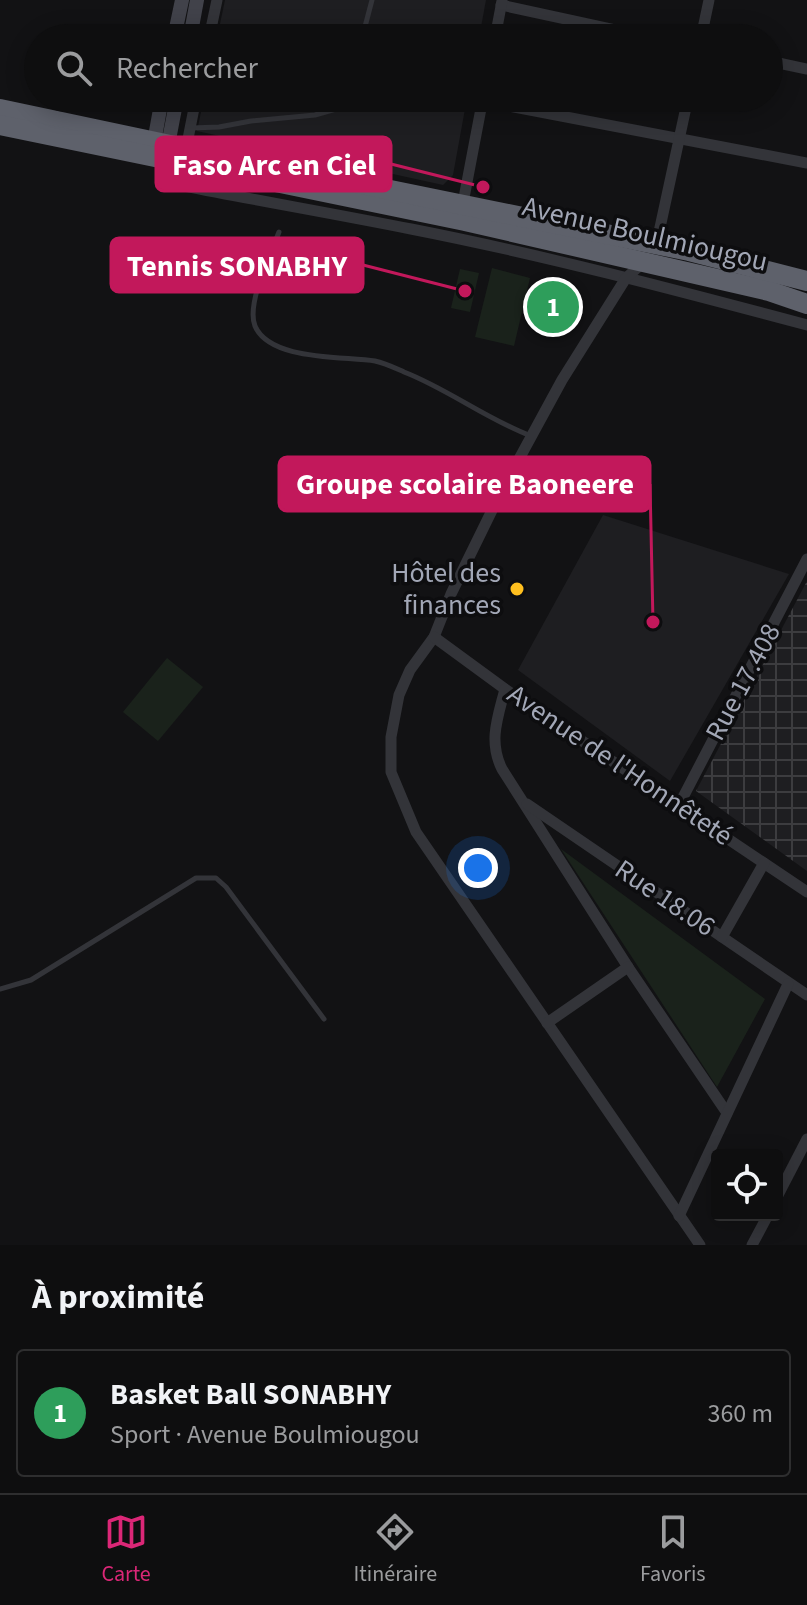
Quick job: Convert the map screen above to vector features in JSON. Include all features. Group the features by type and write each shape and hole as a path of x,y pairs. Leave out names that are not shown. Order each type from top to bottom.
{"highway":[{"name":"Avenue Boulmiougou","path":"0,109 769,291 807,304"},
{"name":"Avenue Boulmiougou","path":"0,125 166,150 463,203 658,244 807,281"}],"main road":[{"path":"177,24 182,0"},
{"path":"193,24 197,0"},
{"path":"163,112 166,150"},
{"path":"166,150 174,112"}],"street":[{"path":"212,24 217,0"},
{"path":"704,24 709,0"},
{"path":"498,24 502,2 594,24"},
{"path":"783,64 807,69"},
{"path":"193,112 190,128 166,150 184,186 412,229 626,278 807,325"},
{"path":"463,203 480,112"},
{"path":"548,112 807,163"},
{"path":"685,112 658,244 645,262 626,278 562,380 501,492 451,594 434,637 410,670 399,695 391,737 391,772 416,832 700,1245"},
{"name":"Rue 17.408","path":"679,805 807,559"},
{"name":"Avenue de l'Honnêteté","path":"434,637 505,689 807,892"},
{"path":"505,689 494,743 496,757 628,967 727,1113"},
{"name":"Rue 18.06","path":"522,801 807,995"},
{"path":"722,937 764,863"},
{"path":"547,1023 628,967"},
{"path":"679,1216 788,984"},
{"path":"783,1186 806,1143"},
{"path":"752,1245 765,1221"}],"lane":[{"path":"366,24 372,0"},
{"path":"190,128 219,127 326,112"},
{"path":"279,232 254,302 255,325 275,346 305,354 378,362 429,381 532,436"},
{"path":"0,989 31,980 196,878 216,878 226,887 324,1019"}],"shaded area":[{"path":"225,0 486,0 482,24 220,24"},
{"path":"201,112 464,112 453,175 443,185 197,131"},
{"path":"492,268 530,278 514,346 475,337"},
{"path":"460,269 479,273 470,312 451,308"},
{"path":"546,283 571,289 560,332 535,326"},
{"path":"603,515 789,574 670,781 518,670"},
{"path":"807,581 807,871 696,791"},
{"path":"167,658 203,687 158,741 123,712"},
{"path":"561,849 765,999 717,1087"}],"place":[{"name":"Faso Arc en Ciel","path":"483,187"},
{"name":"Tennis SONABHY","path":"465,291"},
{"name":"Basket Ball SONABHY","path":"553,307"},
{"name":"Hôtel des finances","path":"517,589"},
{"name":"Groupe scolaire Baoneere","path":"653,622"}]}
